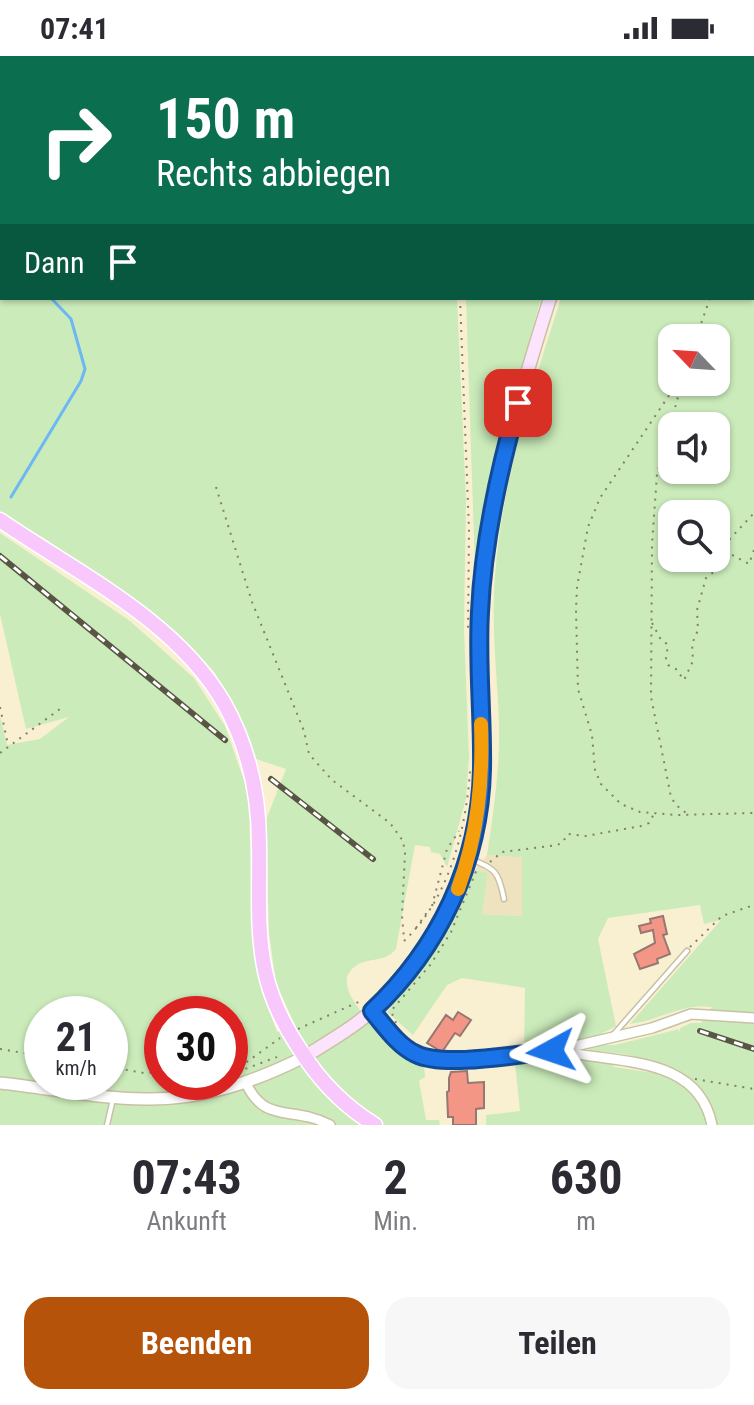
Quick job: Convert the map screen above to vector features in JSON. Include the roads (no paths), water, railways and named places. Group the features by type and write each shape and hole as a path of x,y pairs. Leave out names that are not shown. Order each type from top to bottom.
{"main road":[{"path":"304,1057 342,1034 372,1011 398,985 431,941 474,860 481,793 479,628 484,563 509,435 549,300"},
{"path":"0,520 165,633 203,672 225,705 238,732 255,789 259,844 258,914 265,972 283,1023 326,1085 375,1125"}],"street":[{"path":"372,1011 402,1044 416,1054 440,1060 558,1050 652,1028 691,1014 754,1018"},
{"path":"558,1050 654,1065 682,1080 702,1100 712,1125"},
{"path":"248,1082 304,1057"},
{"path":"0,1083 24,1086"},
{"path":"248,1088 254,1101 264,1109 305,1116 330,1125"}],"lane":[{"path":"474,860 497,873 504,899"},
{"path":"611,1037 687,951"},
{"path":"107,1125 112,1100"}],"waterway":[{"path":"11,497 81,381 85,369 71,319 53,300"}],"railway":[{"path":"0,556 225,740"},
{"path":"271,779 373,859"},
{"path":"700,1031 754,1049"}]}
